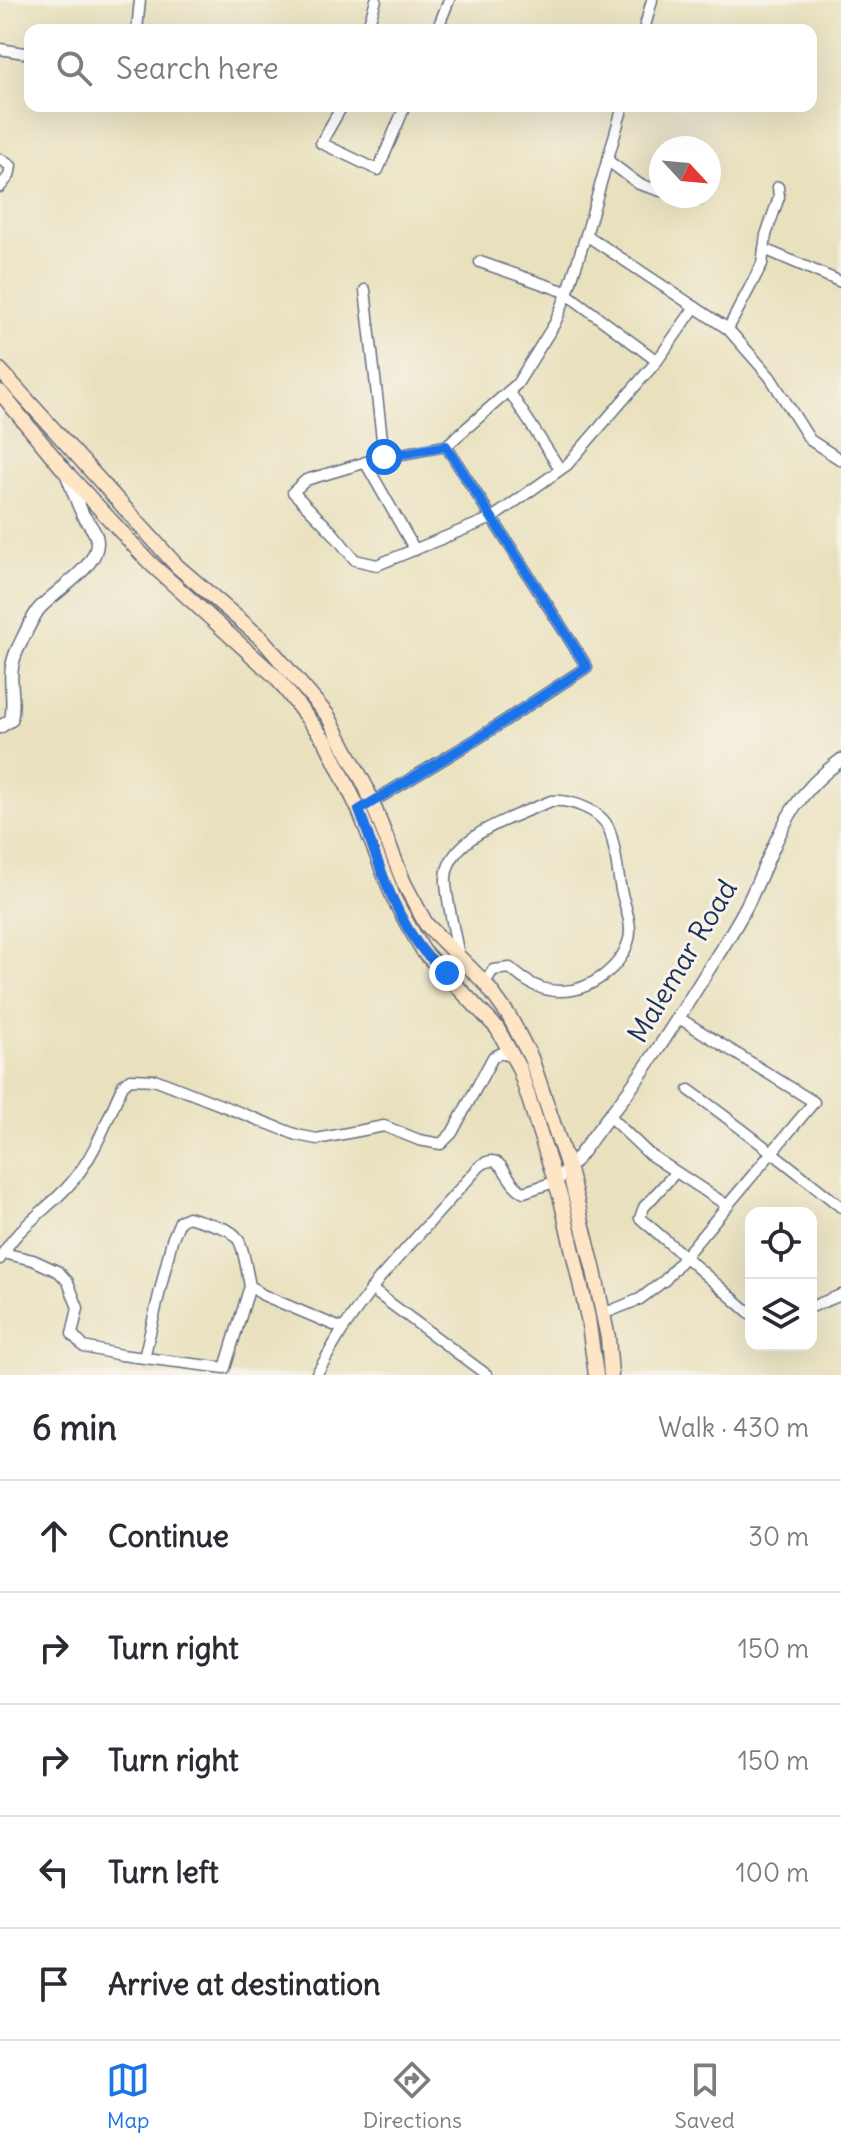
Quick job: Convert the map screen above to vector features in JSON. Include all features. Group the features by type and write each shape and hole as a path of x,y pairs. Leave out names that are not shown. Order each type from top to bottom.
{"main road":[{"path":"0,370 177,566 262,639 328,716 348,749 373,802 404,883 426,924 485,983 509,1016 531,1058 569,1170 603,1314 611,1375"},
{"path":"0,392 65,471 150,563 276,677 326,742 359,810 394,899 424,952 497,1028 514,1058 529,1094 561,1199 588,1318 596,1375"},
{"path":"107,517 121,506"}],"street":[{"path":"138,24 140,0"},
{"path":"369,24 376,0"},
{"path":"439,24 449,0"},
{"path":"646,24 652,0"},
{"path":"0,49 24,53"},
{"path":"339,112 321,143 378,170 402,112"},
{"path":"621,112 567,294 555,323 517,384 446,446 365,462 306,480 293,492 355,560 377,565 492,518 560,469 657,361 695,307"},
{"path":"0,159 11,166 9,176 0,187"},
{"path":"607,160 639,184 649,187"},
{"path":"728,329 762,264 779,197 778,187"},
{"path":"586,235 728,329 770,377 810,440 841,460"},
{"path":"764,249 841,282"},
{"path":"480,262 567,294 657,361"},
{"path":"365,290 384,457"},
{"path":"509,391 560,469"},
{"path":"359,810 477,739 587,667 446,446"},
{"path":"365,462 415,550"},
{"path":"0,727 11,720 14,708 9,674 32,621 40,609 77,577 95,552 97,538 73,494 65,471"},
{"name":"Malemar Road","path":"554,1182 569,1170 679,1018 748,903 777,835 797,800 823,773 841,760"},
{"path":"460,959 445,877 453,858 468,839 551,801 566,800 593,813 608,827 630,935 622,957 608,973 582,986 561,991 538,986 521,978 510,968 493,970 485,983"},
{"path":"603,1314 640,1299 665,1280 814,1102 679,1018"},
{"path":"144,1358 172,1240 180,1221 188,1217 232,1230 241,1241 250,1286 225,1368 144,1358 84,1347 72,1334 78,1308 68,1282 59,1272 33,1260 1,1256 27,1221 74,1181 91,1154 123,1085 130,1079 157,1080 297,1135 317,1139 384,1126 419,1140 441,1144 452,1133 493,1057 502,1053 514,1058"},
{"path":"689,1090 841,1207"},
{"path":"609,1116 649,1154 728,1206"},
{"path":"316,1375 371,1289 486,1161 500,1164 512,1185 524,1192 554,1182"},
{"path":"675,1173 644,1207 640,1218 745,1309"},
{"path":"250,1286 263,1295 343,1329"},
{"path":"371,1289 487,1375"},
{"path":"817,1305 841,1295"}],"route":[{"path":"384,457 446,446 587,667 477,739 359,810 394,899 408,925 424,952 447,973"}]}
